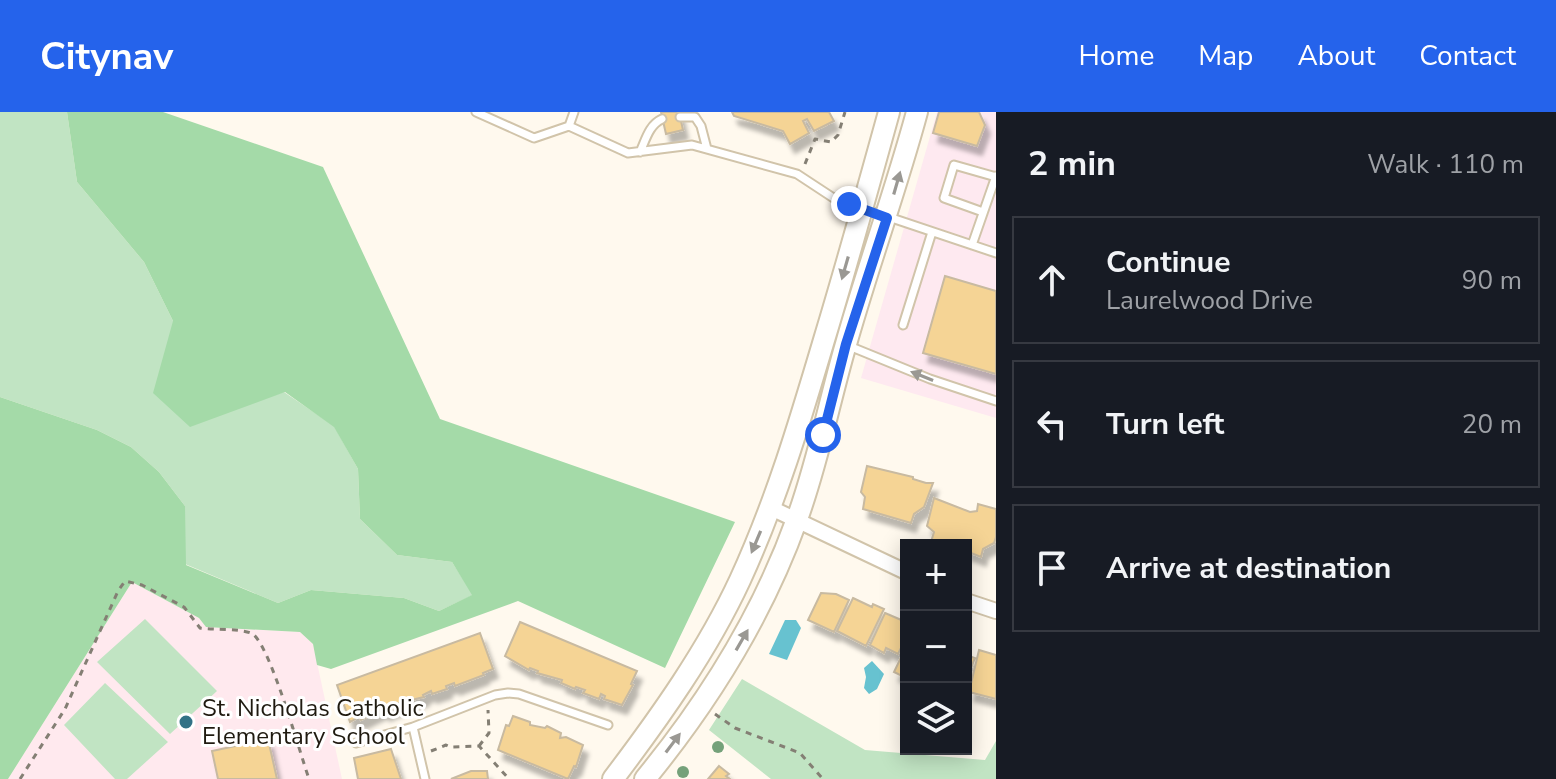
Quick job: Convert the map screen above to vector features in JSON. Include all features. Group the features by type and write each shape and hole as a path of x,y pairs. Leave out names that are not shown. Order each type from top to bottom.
{"street":[{"path":"613,779 717,626 771,508 794,443 889,112"},
{"path":"645,779 699,708 745,636 797,520 846,344 917,112"},
{"path":"771,508 900,569"},
{"path":"972,603 996,611"}],"lane":[{"path":"476,112 534,138 569,126 628,153 692,145 707,149 800,175 835,199 996,253"},
{"path":"569,126 574,112"},
{"path":"680,117 695,117 701,126 707,149"},
{"path":"640,152 649,131 662,119"},
{"path":"972,245 996,177 954,165 944,198 983,212"},
{"path":"903,325 932,232"},
{"path":"846,344 930,379 996,401"},
{"path":"356,743 413,727 508,693 519,694 608,725"},
{"path":"413,727 425,779"}],"path":[{"path":"800,175 815,139 831,142 838,135 845,112"},
{"path":"20,779 65,709 125,581 142,585 184,607 200,628 244,630 254,634 271,667 309,779"},
{"path":"479,746 489,733 487,698"},
{"path":"715,714 735,728 800,753 823,779"},
{"path":"419,752 437,750 440,746 479,746 509,779"}],"shaded area":[{"path":"937,112 996,112 996,418 861,378"},
{"name":"St. Nicholas Catholic Elementary School","path":"132,582 199,618 206,627 300,632 313,644 342,779 8,779"}],"green space":[{"path":"0,112 67,112 77,182 144,262 173,321 241,406 284,392 334,426 358,469 360,519 397,555 452,562 473,595 439,611 404,598 311,590 278,603 185,564 185,506 159,472 131,447 97,430 0,397"},
{"path":"67,112 163,112 323,167 440,419 735,522 665,668 518,601 331,669 317,665 313,644 300,632 206,627 199,618 132,582 8,779 0,779 0,397 97,430 131,447 159,472 185,506 186,565 278,603 311,590 404,598 439,611 472,595 452,562 397,555 360,519 358,469 334,427 285,392 190,427 153,393 173,321 144,262 77,182"},
{"path":"145,619 217,691 170,734 97,662"},
{"path":"742,679 865,750 985,760 996,741 996,779 771,779 709,730"},
{"path":"105,683 168,742 127,779 115,779 64,725"}],"water":[{"path":"785,620 796,620 801,628 787,660 769,654"},
{"path":"872,661 884,674 877,689 869,694 864,688 864,668"}],"building":[{"path":"661,112 679,112 683,130 666,134"},
{"path":"732,112 829,112 834,121 814,131 807,119 803,121 809,133 790,144 783,131 734,116"},
{"path":"939,112 979,112 985,125 977,146 933,133"},
{"path":"945,276 996,291 996,374 923,353"},
{"path":"867,466 933,483 924,507 914,514 911,523 863,509 865,497 861,492"},
{"path":"934,498 970,512 977,511 978,504 996,509 996,537 994,543 983,549 981,557 972,553 972,539 932,539 934,532 927,526"},
{"path":"821,593 836,594 849,600 834,632 808,620"},
{"path":"853,598 884,609 866,646 837,631"},
{"path":"885,613 900,619 898,654 886,648 884,653 870,645"},
{"path":"520,622 637,671 622,705 604,699 605,696 601,694 599,699 583,693 585,690 575,689 561,683 562,680 529,670 505,656"},
{"path":"480,633 493,669 455,686 454,683 446,686 447,689 432,694 431,691 424,697 399,703 400,706 385,712 383,709 350,722 337,685"},
{"path":"979,650 996,655 996,699 972,693"},
{"path":"900,660 900,675 894,672"},
{"path":"513,716 530,722 530,725 547,726 561,733 560,738 566,737 583,745 576,767 568,779 498,750 506,725 509,726"},
{"path":"268,739 277,779 218,779 212,751"},
{"path":"391,749 401,779 358,779 354,758"},
{"path":"719,766 729,774 726,776 730,779 708,779"},
{"path":"471,771 487,771 488,779 451,779"}],"place":[{"name":"St. Nicholas Catholic Elementary School","path":"186,722"}],"route":[{"path":"823,435 846,344 887,218 849,204"}]}
